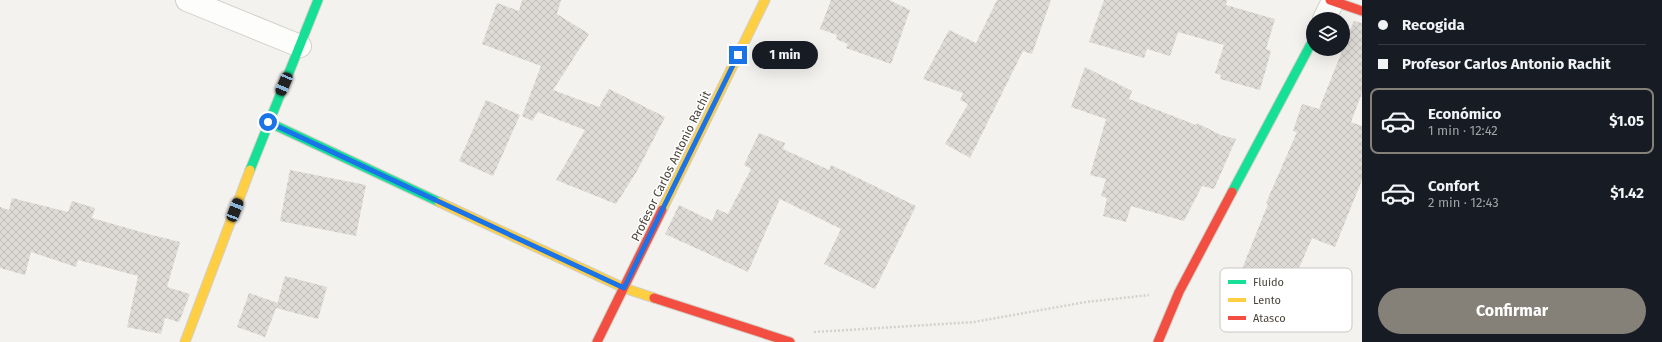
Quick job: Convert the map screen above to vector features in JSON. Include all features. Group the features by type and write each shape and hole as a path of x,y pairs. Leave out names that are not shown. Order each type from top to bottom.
{"street":[{"path":"187,0 300,46"},
{"path":"185,342 268,122 318,0"},
{"name":"Profesor Carlos Antonio Rachit","path":"597,342 765,0"},
{"path":"1330,5 1362,11"},
{"path":"1158,342 1179,292 1306,53"},
{"path":"268,122 624,288 790,342"}],"path":[{"path":"771,335 974,322 1086,302 1179,292"}],"building":[{"path":"522,0 561,0 557,14 589,34 553,90 599,107 609,89 665,117 637,171 616,204 556,180 585,130 538,112 532,121 522,116 541,66 482,44 497,3 519,11"},
{"path":"831,0 889,0 910,10 891,64 846,48 848,44 836,39 837,35 820,29"},
{"path":"997,0 1051,0 1032,54 1023,51 970,158 945,144 968,104 960,100 963,93 923,79 949,30 976,43"},
{"path":"1104,0 1227,0 1226,5 1275,19 1266,49 1271,51 1260,90 1220,79 1221,75 1215,73 1224,45 1178,32 1170,56 1147,49 1144,58 1089,42"},
{"path":"1354,21 1362,23 1362,93 1351,122 1362,126 1362,180 1335,247 1312,238 1299,268 1242,268 1268,204 1266,203 1297,132 1293,131 1302,104 1319,109 1340,56 1350,56 1350,31"},
{"path":"1085,67 1132,91 1129,99 1196,125 1197,123 1221,135 1236,139 1214,189 1202,186 1184,221 1131,206 1126,222 1103,216 1107,198 1101,196 1106,179 1090,175 1106,119 1071,107"},
{"path":"486,100 520,115 493,176 459,161"},
{"path":"759,133 785,143 783,149 829,170 831,165 916,206 875,289 824,264 841,229 780,199 748,272 665,234 679,205 712,221 717,209 728,214 751,169 744,165"},
{"path":"290,170 366,185 356,236 280,221"},
{"path":"12,198 68,212 72,201 95,208 92,218 180,242 167,287 190,294 179,322 165,318 161,334 127,327 138,276 78,260 76,267 31,252 25,275 0,268 0,207 9,210"},
{"path":"285,276 327,287 318,319 276,308"},
{"path":"249,293 278,303 265,337 237,327"}],"traffic: fast":[{"path":"250,170 318,0"},
{"path":"1232,192 1306,53"},
{"path":"268,122 439,202"}],"traffic: slow":[{"path":"662,210 765,0"},
{"path":"185,342 250,170"},
{"path":"439,202 624,288 654,298"}],"traffic: jam":[{"path":"1330,0 1362,11"},
{"path":"1158,342 1179,292 1232,192"},
{"path":"597,342 662,210"},
{"path":"654,298 790,342"}],"route":[{"path":"268,122 624,288 738,55"}]}
